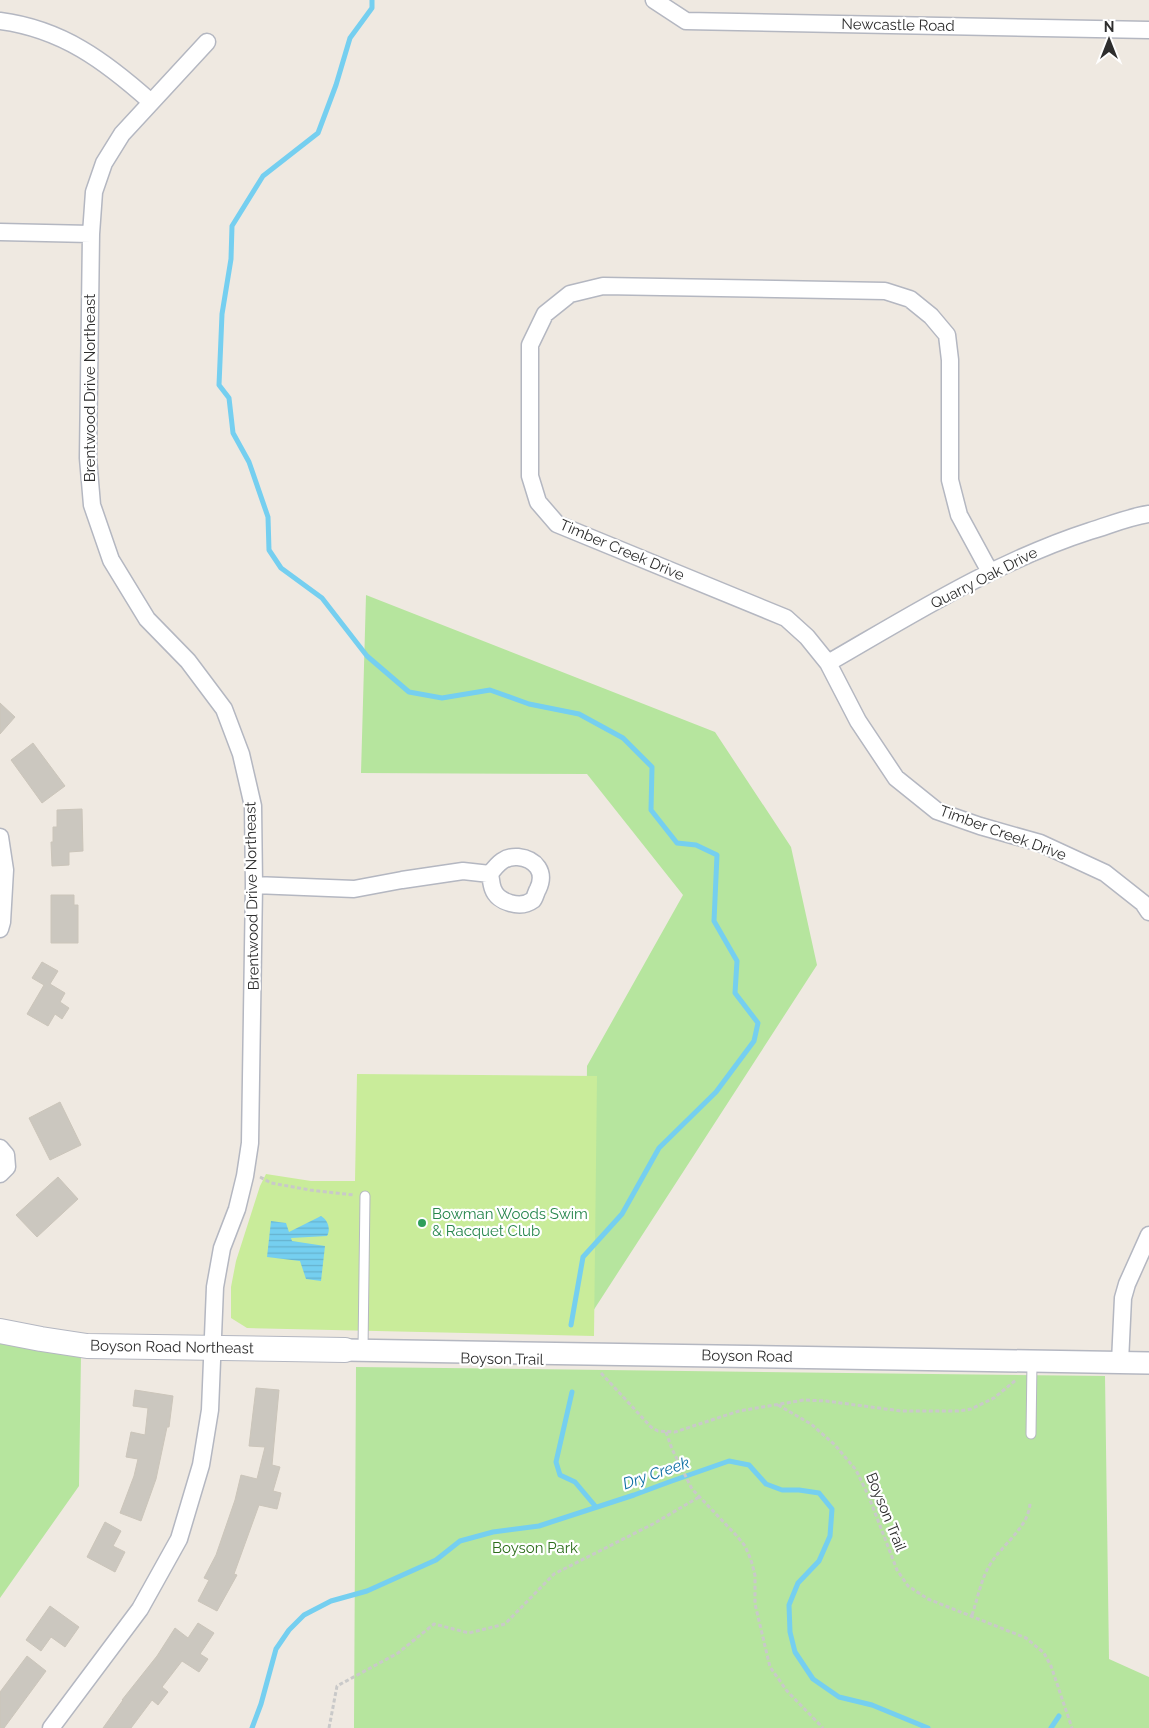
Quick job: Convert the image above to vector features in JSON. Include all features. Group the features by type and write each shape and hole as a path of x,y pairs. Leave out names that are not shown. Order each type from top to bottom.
{"main road":[{"name":"Boyson Road Northeast","path":"0,1331 87,1346 354,1350"}],"street":[{"name":"Newcastle Road","path":"654,0 686,21 1149,30"},
{"path":"0,22 22,24 75,44 118,73 150,102"},
{"name":"Brentwood Drive Northeast","path":"51,1728 140,1609 180,1539 201,1465 210,1410 215,1287 222,1248 237,1209 250,1143 254,806 241,754 224,710 188,661 147,619 111,560 92,505 88,458 90,234 94,192 104,163 122,134 207,42"},
{"path":"0,232 90,234"},
{"name":"Timber Creek Drive","path":"990,572 959,515 950,480 950,360 947,335 931,316 910,300 885,291 603,286 570,294 545,314 530,344 530,476 538,502 557,524 786,618 807,637 828,663 858,721 896,778 937,811 980,826 1040,843 1104,872 1142,903 1149,912"},
{"name":"Quarry Oak Drive","path":"828,663 990,572 1057,542 1149,514"},
{"path":"0,837 5,870 0,930"},
{"path":"254,885 354,889 463,871 490,874"},
{"path":"0,1148 6,1155 7,1167 0,1174"},
{"path":"1120,1362 1123,1298 1127,1284 1149,1235"},
{"name":"Boyson Road","path":"354,1350 1032,1369 1120,1362 1149,1363"}],"lane":[{"path":"354,1350 365,1196"},
{"path":"1031,1434 1032,1369"}],"path":[{"path":"246,1169 271,1182 310,1190 365,1196"},
{"path":"595,1371 602,1373 651,1427 666,1432 675,1432 739,1411 804,1400 894,1410 959,1411 971,1409 994,1398 1032,1369"},
{"name":"Boyson Trail","path":"777,1405 811,1424 836,1445 856,1470 870,1496 897,1570 908,1586 928,1599 1026,1638 1044,1653 1051,1666 1072,1728"},
{"path":"666,1432 672,1449 692,1489 736,1535 751,1560 755,1575 754,1604 770,1666 787,1691 823,1728"},
{"path":"329,1728 337,1686 398,1653 434,1624 469,1633 505,1624 554,1574 653,1524 699,1496"},
{"path":"972,1615 990,1564 1020,1528 1030,1510 1030,1502"}],"green space":[{"path":"366,595 715,732 791,847 817,965 584,1325 587,1066 683,895 587,774 361,773"},
{"name":"Bowman Woods Swim & Racquet Club","path":"357,1074 597,1076 594,1336 247,1328 231,1318 231,1287 236,1261 260,1186 266,1174 311,1181 355,1181"},
{"path":"0,1343 29,1349 81,1355 79,1486 0,1598"},
{"name":"Boyson Park","path":"356,1367 1105,1376 1109,1659 1149,1677 1149,1728 354,1728"}],"water":[{"path":"321,1216 328,1225 327,1236 291,1238 292,1241 325,1246 321,1281 306,1279 300,1261 267,1257 271,1221 286,1223 289,1232"}],"building":[{"path":"0,703 15,717 0,734"},
{"path":"33,743 65,786 42,803 11,760"},
{"path":"82,809 83,851 69,852 69,865 52,866 51,842 53,842 53,827 57,827 57,810"},
{"path":"51,895 74,895 74,905 78,905 78,943 51,943"},
{"path":"42,962 58,971 50,984 65,993 60,1002 69,1008 62,1019 55,1014 48,1026 27,1014 44,985 32,978"},
{"path":"60,1102 81,1145 50,1160 29,1118"},
{"path":"58,1177 78,1199 37,1237 16,1215"},
{"path":"256,1388 279,1390 272,1465 280,1467 273,1491 281,1493 277,1509 259,1505 234,1574 237,1575 217,1611 198,1601 209,1580 204,1578 216,1555 235,1500 241,1475 257,1479 265,1447 249,1446"},
{"path":"135,1390 173,1396 169,1427 167,1427 156,1479 141,1521 120,1513 134,1476 138,1459 126,1457 131,1432 145,1435 148,1408 133,1406"},
{"path":"105,1522 121,1531 113,1546 125,1552 115,1572 87,1557"},
{"path":"50,1606 79,1627 65,1647 51,1637 41,1651 26,1640"},
{"path":"198,1623 214,1633 200,1654 208,1659 199,1672 182,1661 162,1687 168,1692 158,1705 152,1700 131,1728 103,1728 122,1700 157,1656 175,1628 188,1638"},
{"path":"27,1656 46,1671 4,1728 0,1728 0,1692"}],"waterway":[{"path":"372,0 372,8 350,38 336,85 318,133 263,176 232,226 231,259 222,314 219,385 229,398 233,433 249,462 268,517 269,550 281,568 322,598 367,656 409,692 442,698 490,690 529,704 579,714 623,738 652,767 651,810 677,843 696,845 717,855 714,921 737,961 735,993 758,1023 754,1041 716,1092 659,1148 622,1214 583,1257 571,1325"},
{"path":"572,1392 556,1462 560,1475 575,1482 596,1507"},
{"name":"Dry Creek","path":"252,1728 261,1704 276,1649 289,1630 304,1615 331,1601 367,1591 436,1560 460,1541 493,1532 539,1526 729,1461 749,1465 766,1484 782,1490 819,1493 832,1509 830,1536 819,1561 798,1583 789,1605 790,1632 795,1652 813,1679 839,1697 872,1705 928,1728"},
{"path":"1051,1728 1059,1716"}],"place":[{"name":"Bowman Woods Swim & Racquet Club","path":"422,1223"}]}
